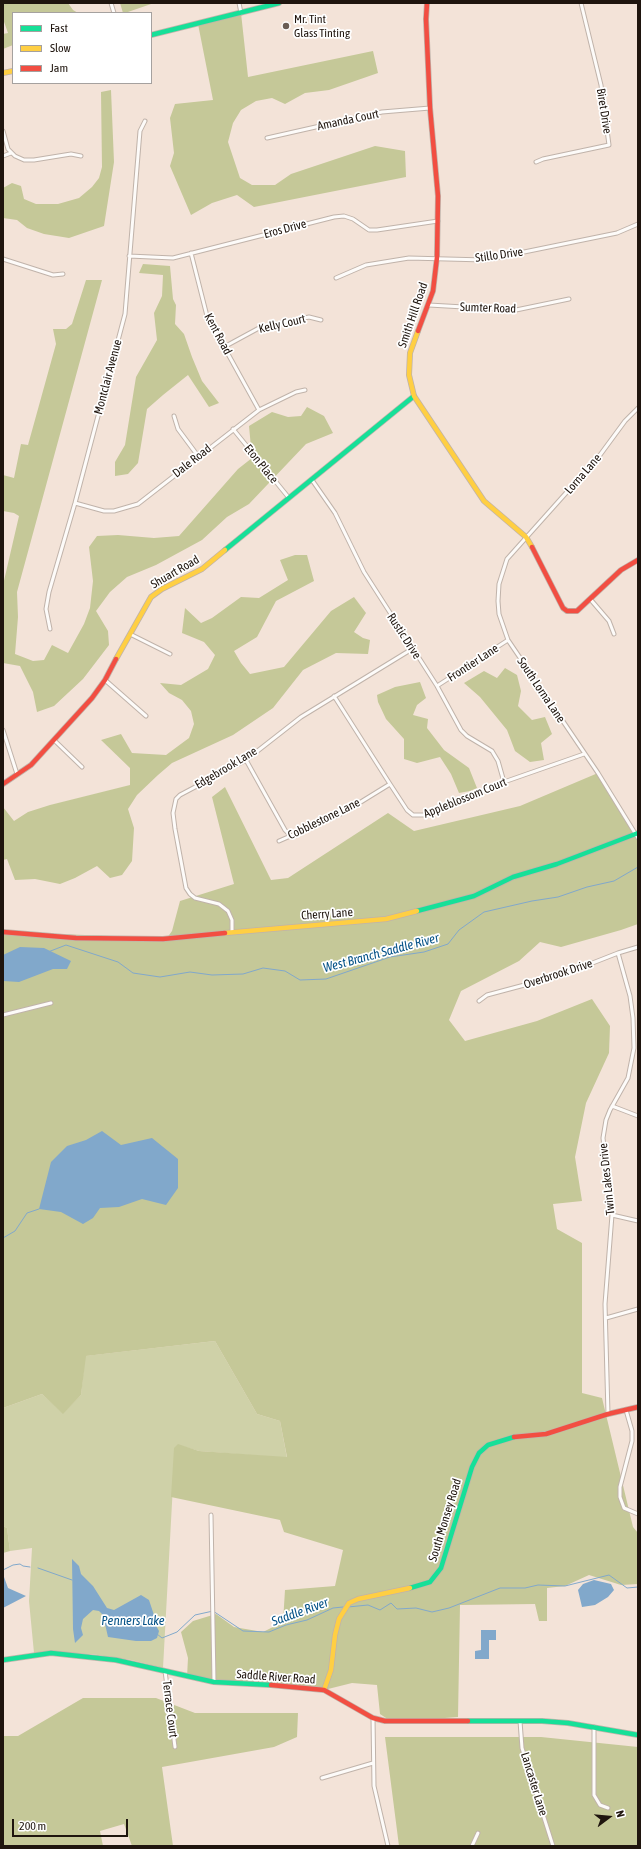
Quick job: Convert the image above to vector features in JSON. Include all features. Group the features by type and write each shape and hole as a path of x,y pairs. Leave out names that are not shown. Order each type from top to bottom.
{"street":[{"path":"239,3 241,13"},
{"path":"152,36 279,3"},
{"name":"Smith Hill Road","path":"427,3 426,31 430,108 438,196 437,257 436,276 429,305 410,353 409,375 414,396 484,501 526,538 540,561 563,608 567,611 577,611 591,600 620,570 638,560"},
{"name":"Biret Drive","path":"536,162 543,159 609,145 600,85 581,3"},
{"name":"Amanda Court","path":"267,138 382,112 430,108"},
{"name":"Montclair Avenue","path":"50,629 46,609 49,592 75,503 125,314 140,131 145,121"},
{"path":"3,131 6,144 11,152 19,158 28,160 71,154 81,156"},
{"path":"3,156 11,152"},
{"name":"Eros Drive","path":"129,256 173,258 334,217 344,216 353,219 369,230 438,221"},
{"name":"Stillo Drive","path":"336,278 366,265 409,258 437,257 485,260 617,233 638,224"},
{"name":"Kent Road","path":"191,253 207,316 259,410"},
{"path":"3,258 53,275 63,274"},
{"name":"Sumter Road","path":"429,305 516,310 569,299"},
{"name":"Kelly Court","path":"224,347 258,328 309,317 321,320"},
{"name":"Dale Road","path":"75,503 104,511 120,510 138,504 259,410 296,392 305,390"},
{"name":"Shuart Road","path":"3,784 31,765 55,741 92,698 105,680 151,597 162,589 202,569 414,396"},
{"name":"Lorna Lane","path":"526,538 600,454 625,421 638,408"},
{"path":"174,416 178,429 198,456"},
{"name":"Eton Place","path":"233,429 289,498"},
{"name":"Rustic Drive","path":"312,480 335,513 364,572 437,686 461,730 467,736 492,751 498,761 504,782"},
{"name":"South Lorna Lane","path":"526,538 507,559 499,584 499,614 508,640 598,773 637,835"},
{"path":"591,600 609,621 614,634"},
{"path":"130,634 170,654"},
{"name":"Frontier Lane","path":"437,686 508,640"},
{"name":"Edgebrook Lane","path":"232,932 232,920 228,911 219,904 196,898 190,894 186,888 180,864 173,806 180,795 246,760 300,717 412,648"},
{"path":"105,680 146,716"},
{"name":"Appleblossom Court","path":"334,696 407,810 413,815 419,816 504,782 584,754"},
{"path":"3,730 18,774"},
{"path":"55,741 82,766"},
{"path":"246,760 285,830 290,835"},
{"name":"Cobblestone Lane","path":"279,841 343,812 390,784"},
{"name":"Cherry Lane","path":"3,932 76,938 163,939 386,919 474,896 513,877 557,864 637,835"},
{"name":"Overbrook Drive","path":"479,1001 487,995 562,975 618,953 638,948"},
{"name":"Twin Lakes Drive","path":"608,1414 606,1318 612,1216 603,1138 606,1120 628,1078 634,1048 633,1018 630,996 618,953"},
{"path":"3,1015 51,1003"},
{"path":"612,1106 638,1116"},
{"path":"612,1216 638,1221"},
{"path":"606,1318 638,1309"},
{"name":"South Monsey Road","path":"324,1690 331,1670 335,1635 339,1619 349,1603 358,1599 418,1586 430,1582 436,1576 441,1568 472,1468 479,1453 488,1445 511,1437 546,1434 608,1414 638,1407"},
{"path":"626,1410 632,1431 632,1441 620,1487 620,1497 624,1508 638,1514"},
{"path":"211,1515 214,1682"},
{"name":"Saddle River Road","path":"3,1660 28,1655 51,1653 116,1660 214,1682 324,1690 373,1718 386,1721 520,1721 568,1723 638,1735"},
{"name":"Terrace Court","path":"165,1671 175,1747"},
{"path":"373,1718 374,1786 388,1846"},
{"name":"Lancaster Lane","path":"520,1721 522,1748 554,1846"},
{"path":"594,1727 594,1795 600,1805 608,1808"},
{"path":"322,1778 373,1763"},
{"path":"472,1846 478,1833"}],"green space":[{"path":"3,3 68,3 76,12 12,12 12,45 3,49 3,34 8,33 3,19"},
{"path":"120,3 154,3 128,12 123,12"},
{"path":"241,13 248,77 373,51 378,73 329,90 305,93 285,104 272,98 256,101 241,110 233,123 228,142 240,178 252,185 275,185 291,174 375,146 405,151 406,177 254,207 237,195 212,203 191,215 170,166 174,153 170,118 175,104 213,100 198,24"},
{"path":"111,90 114,162 104,226 69,238 44,234 27,228 17,220 3,218 3,188 12,183 21,186 24,199 36,204 58,204 79,198 92,187 99,178 102,167 101,92"},
{"path":"143,264 170,266 173,299 176,305 175,324 184,334 202,381 219,403 209,407 188,375 147,409 138,463 128,474 115,476 115,462 125,445 136,377 157,340 154,313 162,296 163,275 139,273"},
{"path":"86,280 102,280 17,592 18,617 15,654 33,661 44,660 52,645 68,653 84,624 90,608 93,581 89,547 97,536 118,535 154,538 179,536 238,469 252,458 249,426 272,412 288,417 301,416 307,407 324,416 333,433 306,444 249,504 227,517 202,540 156,565 127,577 110,592 96,611 108,631 109,645 83,679 54,706 37,712 33,692 20,666 3,663 3,585 19,516 14,513 3,511 3,475 14,478 21,444 28,445 56,344 53,329 66,329 72,324"},
{"path":"295,555 307,555 314,581 276,601 257,637 234,651 241,663 250,674 284,667 331,611 354,597 366,613 354,632 363,638 370,640 368,654 336,653 303,670 273,708 233,735 172,763 158,775 137,795 128,809 134,828 132,861 122,875 110,878 97,866 60,884 35,879 15,880 7,859 3,860 3,807 14,821 28,812 50,805 130,785 130,768 101,740 121,734 132,753 166,755 189,738 194,724 191,711 182,700 169,693 160,683 181,685 208,669 215,655 204,642 182,633 185,608 201,623 212,618 241,597 259,598 288,580 280,560"},
{"path":"505,668 517,675 521,691 518,706 532,720 545,717 552,734 541,743 544,760 530,762 515,751 507,730 480,697 464,683 484,671 497,678"},
{"path":"420,682 426,698 417,705 413,715 428,719 427,728 444,750 469,768 477,788 459,793 451,774 440,757 417,763 404,759 404,739 386,719 378,702 377,695 395,687"},
{"path":"598,773 636,834 638,842 638,924 561,947 540,942 519,961 461,991 449,1020 465,1041 537,1021 592,999 610,1026 609,1053 586,1103 575,1157 582,1201 553,1204 557,1229 582,1243 582,1393 602,1398 633,1527 638,1533 638,1584 621,1585 589,1575 565,1586 547,1588 547,1621 539,1621 535,1604 460,1605 458,1717 392,1722 380,1714 377,1685 352,1683 324,1690 262,1687 187,1677 188,1658 181,1632 193,1621 216,1614 234,1627 263,1632 283,1622 285,1590 335,1586 343,1550 284,1532 280,1520 171,1497 174,1448 178,1444 199,1451 287,1457 280,1421 257,1414 215,1341 86,1356 81,1395 63,1414 42,1394 3,1408 3,932 167,938 172,931 180,901 234,884 212,797 225,787 271,880 288,878 388,813 414,831 520,806"},
{"path":"215,1341 257,1414 280,1421 287,1458 199,1451 178,1445 175,1448 163,1668 131,1660 91,1654 34,1653 29,1601 32,1548 10,1551 7,1528 3,1526 3,1408 42,1394 63,1413 81,1395 85,1356"},
{"path":"3,1526 7,1528 10,1551 3,1553"},
{"path":"83,1698 156,1698 195,1713 298,1713 297,1737 274,1747 162,1767 173,1846 132,1846 124,1824 100,1831 103,1846 3,1846 3,1736 18,1736"},
{"path":"385,1737 541,1737 638,1747 638,1846 399,1846"}],"water":[{"path":"20,947 44,948 71,961 67,969 53,969 19,982 3,981 3,955"},
{"path":"102,1131 121,1145 152,1138 178,1159 178,1188 166,1205 142,1199 119,1207 100,1208 93,1218 83,1224 61,1212 39,1209 51,1162 67,1146 86,1140"},
{"name":"Penners Lake","path":"72,1559 79,1566 81,1574 93,1586 107,1608 114,1610 141,1595 149,1600 154,1615 154,1622 159,1631 157,1638 151,1641 136,1641 108,1637 103,1615 99,1611 93,1610 83,1619 81,1628 83,1635 75,1643 73,1629"},
{"path":"4,1577 8,1588 26,1596 3,1608"},
{"path":"594,1580 611,1584 614,1590 608,1597 595,1605 582,1607 578,1590 583,1584"},
{"path":"481,1630 496,1630 496,1640 489,1640 489,1659 475,1659 475,1651 481,1650"}],"waterway":[{"name":"West Branch Saddle River","path":"48,952 66,945 118,962 133,973 160,977 190,972 212,975 243,974 263,968 285,971 300,980 326,979 390,957 424,952 448,944 459,930 484,912 532,901 558,897 587,887 614,881 638,867"},
{"path":"3,1238 15,1231 27,1213 39,1209"},
{"name":"Saddle River","path":"3,1570 13,1565 20,1564 30,1567"},
{"name":"Saddle River","path":"38,1568 72,1580"},
{"name":"Saddle River","path":"348,1607 368,1605 380,1610 391,1603 397,1609 416,1608 432,1612 449,1608 500,1588 525,1588 538,1585 565,1586 609,1575 627,1588 638,1587"},
{"name":"Saddle River","path":"157,1634 162,1638 177,1632 195,1615 213,1611 243,1631 269,1632 286,1625 307,1620 333,1608 343,1607"}],"traffic: fast":[{"path":"152,35 279,3"},
{"path":"225,550 414,396"},
{"path":"417,911 474,896 513,877 557,864 638,833"},
{"path":"410,1588 430,1582 441,1568 472,1467 479,1453 488,1445 514,1437"},
{"path":"3,1660 51,1653 116,1660 214,1682 271,1685"},
{"path":"468,1721 542,1721 568,1723 638,1735"}],"traffic: slow":[{"path":"3,73 12,71"},
{"path":"418,331 410,353 409,375 414,396 484,501 526,537 532,547"},
{"path":"116,659 151,597 162,589 202,569 225,550"},
{"path":"225,933 386,919 417,911"},
{"path":"324,1690 331,1670 335,1635 339,1619 349,1603 358,1599 410,1588"}],"traffic: jam":[{"path":"418,331 433,291 437,257 438,196 430,108 426,19 427,3"},
{"path":"532,547 563,608 567,611 577,611 621,570 638,560"},
{"path":"3,784 31,765 92,698 105,680 116,659"},
{"path":"3,932 76,938 163,939 225,933"},
{"path":"514,1437 546,1434 608,1414 638,1407"},
{"path":"271,1685 324,1690 373,1718 385,1721 468,1721"}],"place":[{"name":"Mr. Tint Glass Tinting","path":"286,26"}]}
